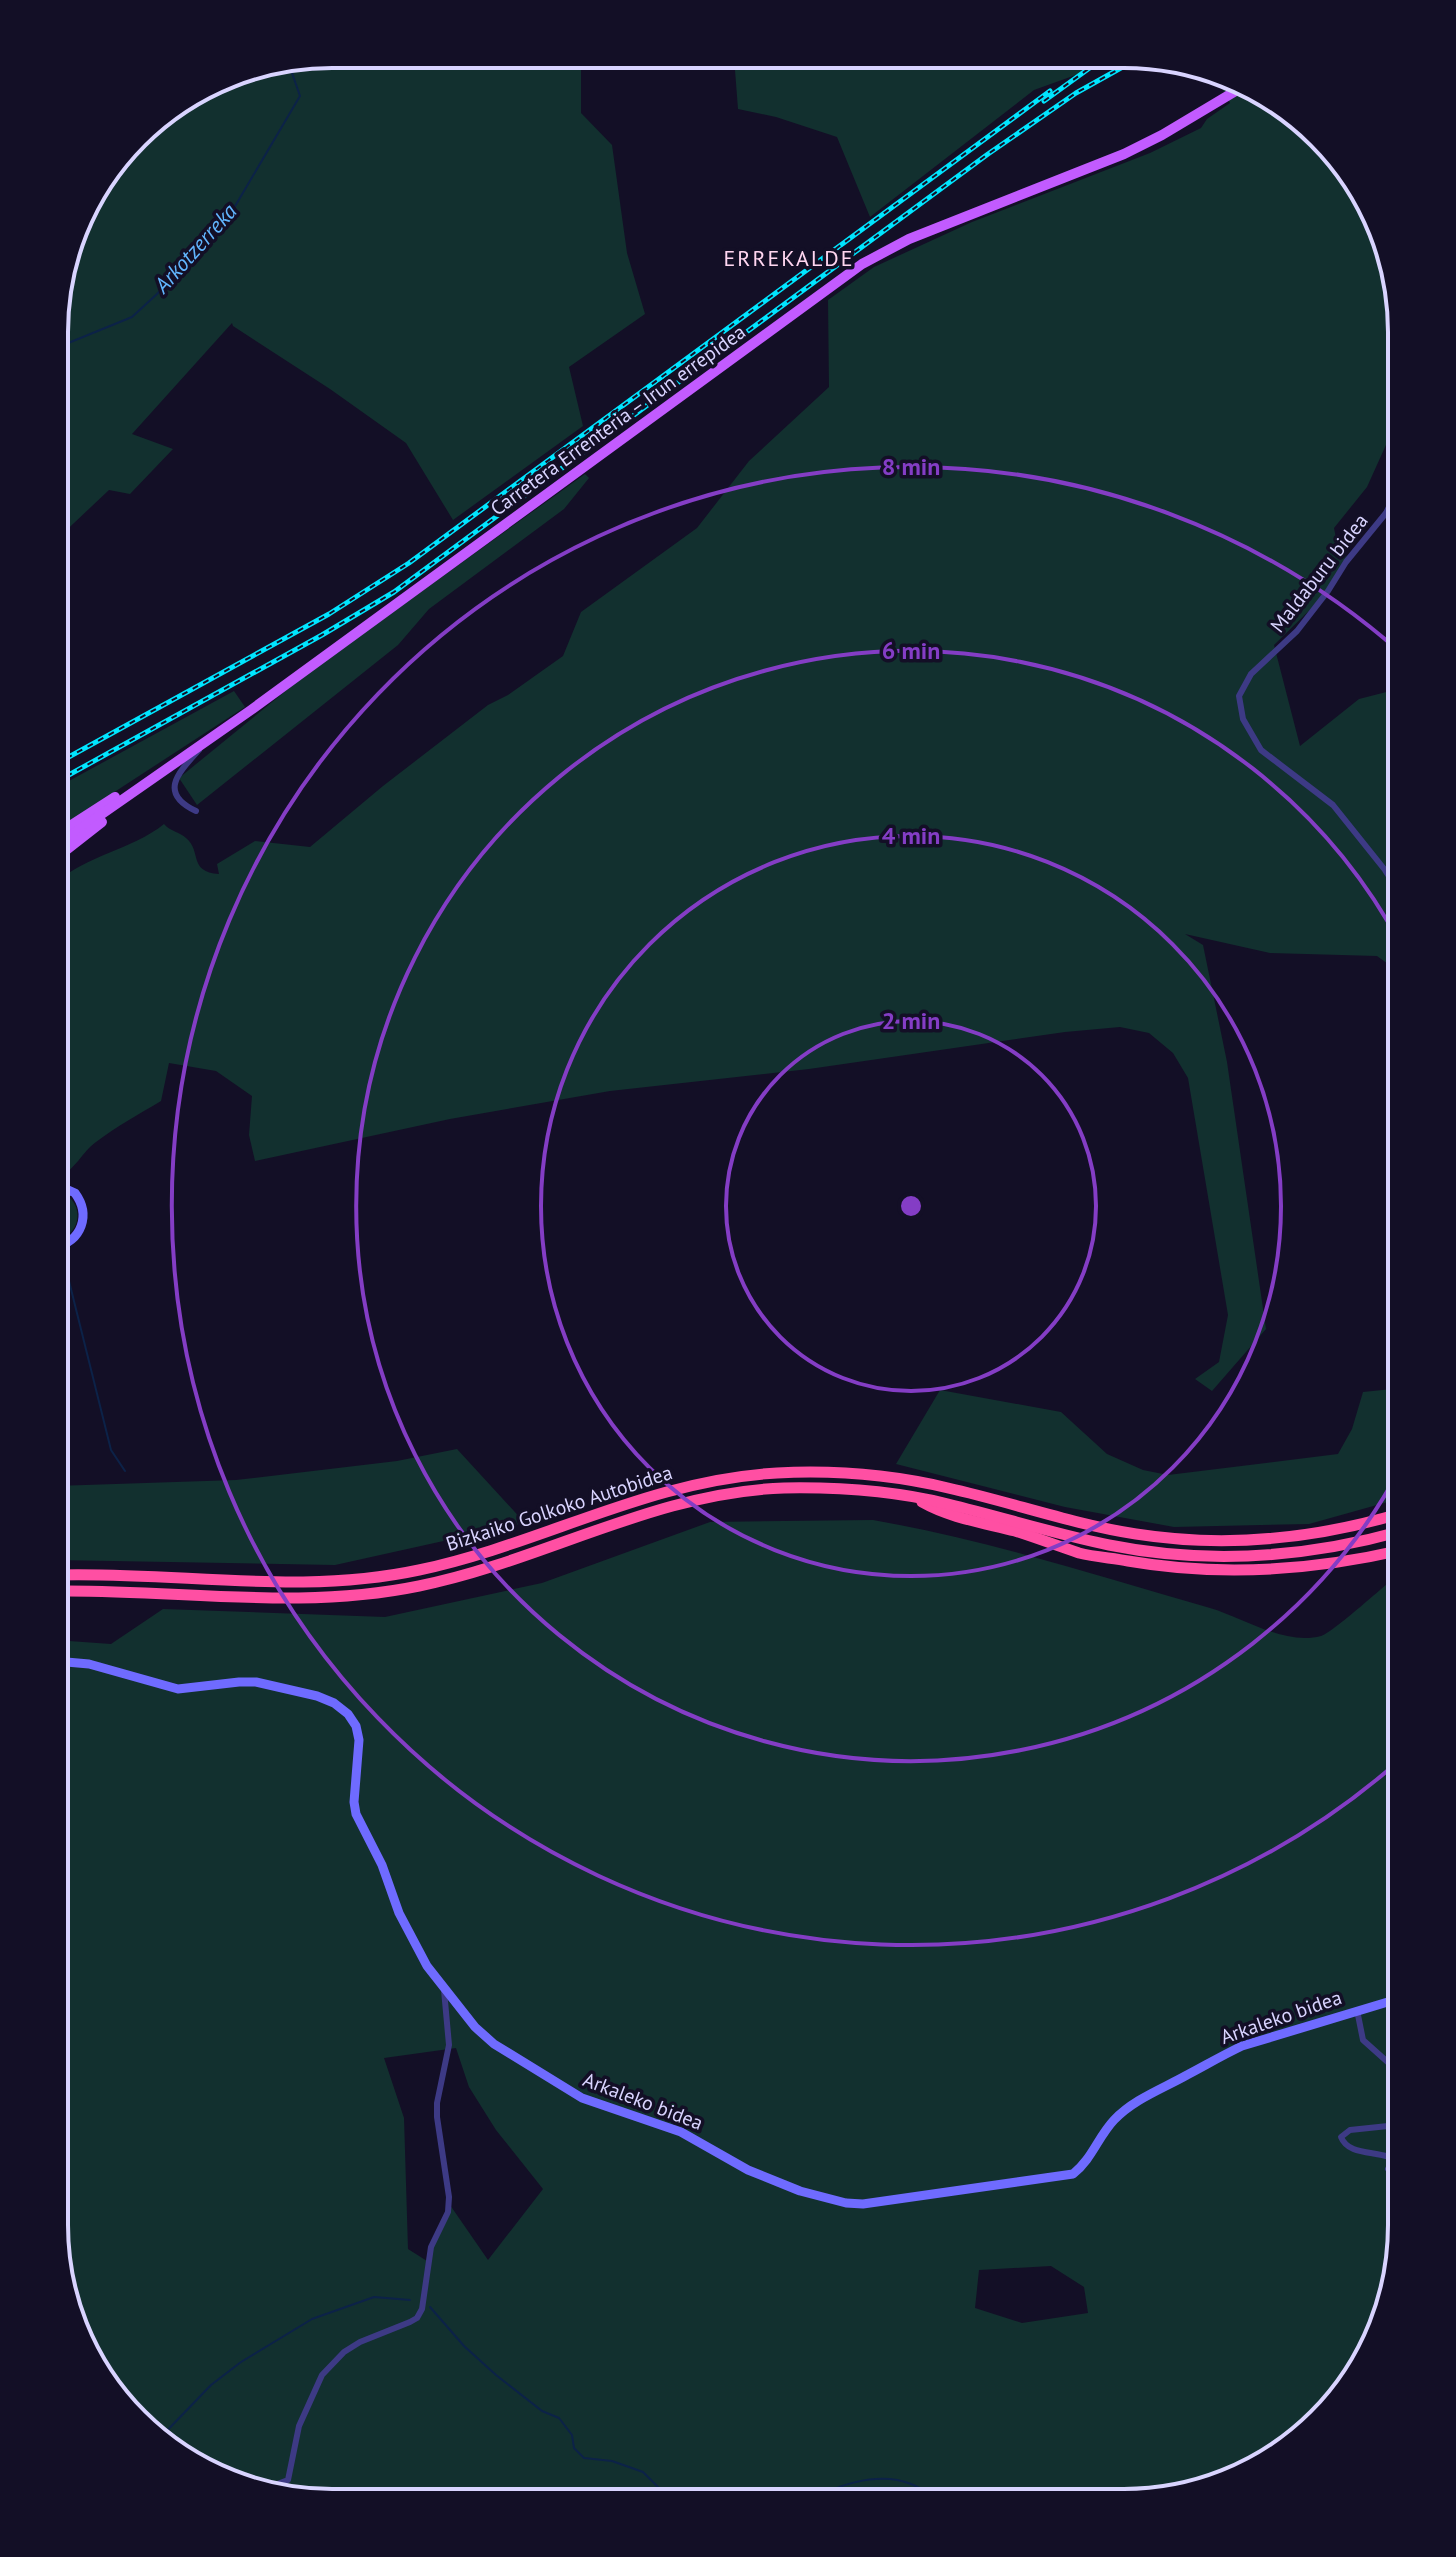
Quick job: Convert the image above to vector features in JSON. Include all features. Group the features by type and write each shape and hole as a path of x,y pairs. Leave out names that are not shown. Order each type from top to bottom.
{"highway":[{"name":"Bizkaiko Golkoko Autobidea","path":"68,1575 294,1583 342,1582 387,1576 454,1562 675,1488 726,1478 778,1473 866,1475 923,1482 1086,1524 1185,1540 1254,1540 1291,1536 1329,1531 1387,1515"},
{"name":"Bizkaiko Golkoko Autobidea","path":"68,1591 259,1598 353,1597 462,1576 646,1513 701,1499 782,1488 912,1496 1111,1546 1188,1556 1232,1558 1301,1552 1387,1534"},
{"path":"912,1496 936,1510 1082,1553 1155,1566 1218,1571 1290,1569 1387,1553"}],"main road":[{"name":"Carretera Errenteria – Irun errepidea","path":"68,838 208,741 873,257 909,239 1124,154 1234,92"},
{"path":"68,827 133,786 149,782"},
{"path":"68,849 124,806 127,797"}],"street":[{"name":"Maldaburu bidea","path":"1388,509 1291,637 1251,674 1239,696 1243,719 1261,750 1333,805 1388,874"},
{"path":"196,811 178,800 174,791 175,780 208,741"},
{"path":"68,1191 78,1197 83,1208 83,1220 76,1236 68,1242"},
{"name":"Arkaleko bidea","path":"69,1662 89,1664 178,1689 256,1682 334,1703 348,1714 356,1726 359,1740 354,1802 356,1814 382,1865 412,1941 444,1989 475,2027 494,2044 582,2098 681,2132 748,2170 827,2200 863,2204 1073,2174 1083,2166 1115,2119 1137,2101 1242,2046 1387,2002"},
{"path":"280,2483 288,2480 299,2426 322,2375 332,2362 360,2342 417,2318 426,2291 431,2247 448,2212 449,2197 437,2117 449,2045 444,1989"},
{"path":"1357,2010 1363,2040 1387,2062"},
{"path":"1387,2126 1350,2130 1341,2137 1353,2150 1387,2157"}],"green space":[{"path":"332,68 581,68 581,113 612,145 627,253 645,314 569,367 583,426 453,520 406,443 232,323 132,434 173,449 130,494 109,490 68,529 70,298 77,264 95,215 112,185 145,145 200,103 231,88 280,73"},
{"path":"735,68 1095,68 1034,90 870,217 837,137 776,117 738,109"},
{"path":"1221,87 1271,112 1322,158 1344,185 1361,215 1383,280 1388,332 1388,441 1367,487 1334,528 1338,549 1347,556 1319,601 1274,645 1300,746 1359,699 1388,692 1388,964 1377,956 1270,953 1185,934 1203,945 1227,1062 1266,1329 1212,1391 1195,1379 1219,1362 1228,1315 1188,1078 1173,1053 1149,1033 1120,1027 1065,1032 809,1069 610,1091 450,1119 255,1161 249,1135 252,1096 216,1071 169,1063 161,1101 96,1142 68,1171 68,873 138,840 164,824 191,843 203,869 219,874 217,864 255,841 310,847 488,705 508,695 563,656 581,612 697,528 749,461 829,387 828,300 874,267 972,222 1150,153 1201,128 1207,119 1230,103"},
{"path":"585,474 589,478 564,509 429,609 398,645 197,805 179,778 304,676"},
{"path":"234,691 245,707 68,822 68,781"},
{"path":"68,1197 78,1216 68,1234"},
{"path":"1387,1389 1387,1502 1309,1524 1174,1527 1065,1507 896,1464 940,1390 1061,1412 1107,1454 1143,1470 1168,1475 1338,1454 1352,1429 1363,1392"},
{"path":"457,1449 525,1523 335,1565 68,1560 68,1486 236,1480 397,1461"},
{"path":"873,1520 1000,1548 1085,1571 1210,1608 1265,1630 1293,1637 1307,1638 1327,1633 1387,1583 1387,2242 1383,2277 1361,2342 1344,2372 1311,2412 1271,2445 1241,2462 1209,2475 1158,2487 332,2489 298,2487 264,2480 215,2462 185,2445 134,2399 112,2372 95,2342 82,2310 70,2259 68,1641 111,1644 163,1609 385,1617 542,1583 710,1522","holes":["456,2048 469,2087 496,2130 543,2189 488,2260 450,2205 427,2261 408,2249 404,2118 384,2058","1051,2266 1084,2287 1088,2313 1022,2323 975,2308 979,2270"]}],"waterway":[{"name":"Arkotzerreka","path":"68,343 132,317 231,213 300,96 290,71"},
{"path":"68,1277 111,1450 125,1471"},
{"path":"167,2430 211,2385 241,2362 312,2319 374,2297 410,2300"},
{"path":"430,2307 464,2346 496,2375 542,2411 559,2418 572,2435 574,2448 584,2458 612,2461 643,2472 660,2489"},
{"path":"834,2489 856,2482 884,2479 898,2480 921,2489"}],"railway":[{"path":"1044,101 1090,68"},
{"path":"68,775 394,592 988,154 1076,93 1121,68"},
{"path":"68,757 329,614 409,563 1050,91"}],"district":[{"name":"ERREKALDE","path":"789,258"}]}
